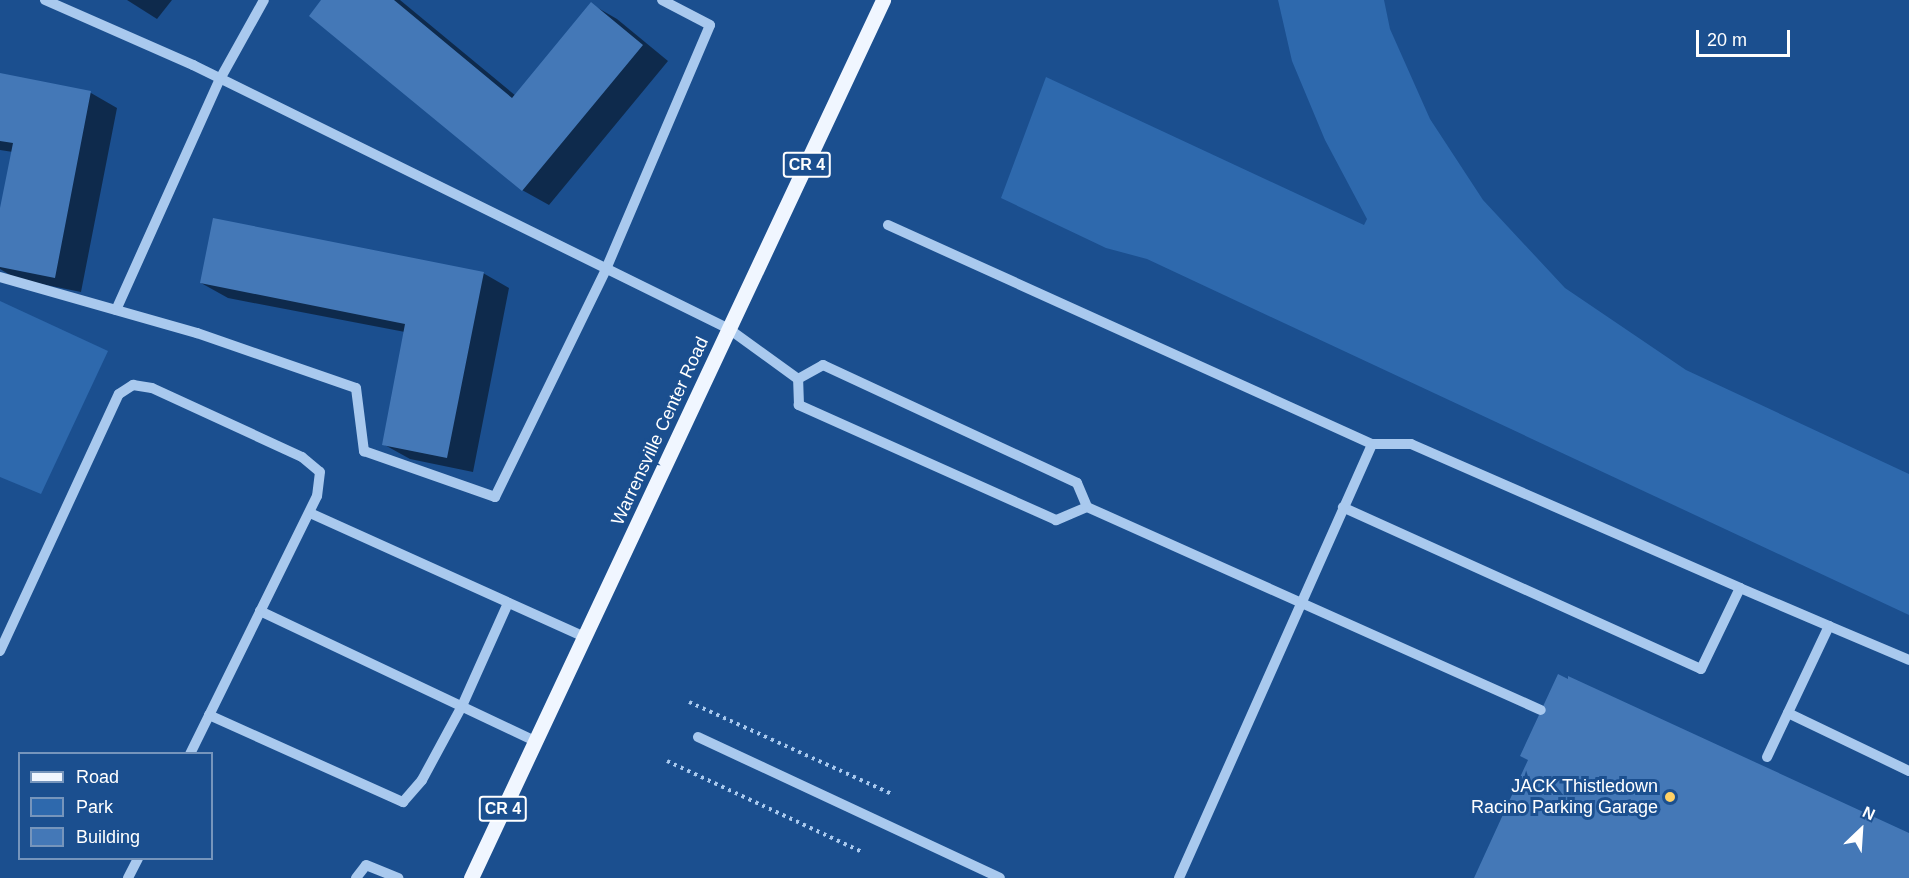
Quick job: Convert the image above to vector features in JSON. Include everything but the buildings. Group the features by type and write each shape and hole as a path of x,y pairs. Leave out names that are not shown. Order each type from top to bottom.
{"main road":[{"name":"Warrensville Center Road","path":"471,878 883,0"}],"lane":[{"path":"45,0 220,79 729,329 798,379"},
{"path":"116,310 220,79 264,0"},
{"path":"0,276 116,310 356,388 364,451 495,497 606,269 710,25 662,0"},
{"path":"888,225 1372,444 1411,444 1909,660"},
{"path":"798,379 823,365 1077,483 1087,507 1541,710"},
{"path":"798,379 799,405 1056,520 1087,507"},
{"path":"0,651 119,394 133,385 152,388 302,457 320,472 310,513 190,752"},
{"path":"1179,878 1372,444"},
{"path":"1343,507 1701,669 1740,588"},
{"path":"310,513 584,637"},
{"path":"209,715 403,802 422,780 462,706 507,603"},
{"path":"260,611 536,741"},
{"path":"1767,757 1829,626"},
{"path":"1788,713 1909,771"},
{"path":"698,737 1000,878"},
{"path":"128,878 137,860"},
{"path":"356,878 366,864 399,878"}],"path":[{"path":"689,702 892,794"},
{"path":"667,761 862,852"}],"green space":[{"path":"1278,0 1384,0 1390,29 1430,119 1483,200 1565,288 1686,370 1909,474 1909,615 1147,259 1106,248 1001,198 1046,77 1364,225 1367,219 1325,140 1292,61"},
{"path":"0,301 108,351 41,494 0,477"}],"place":[{"name":"JACK Thistledown Racino Parking Garage","path":"1670,797"}]}
